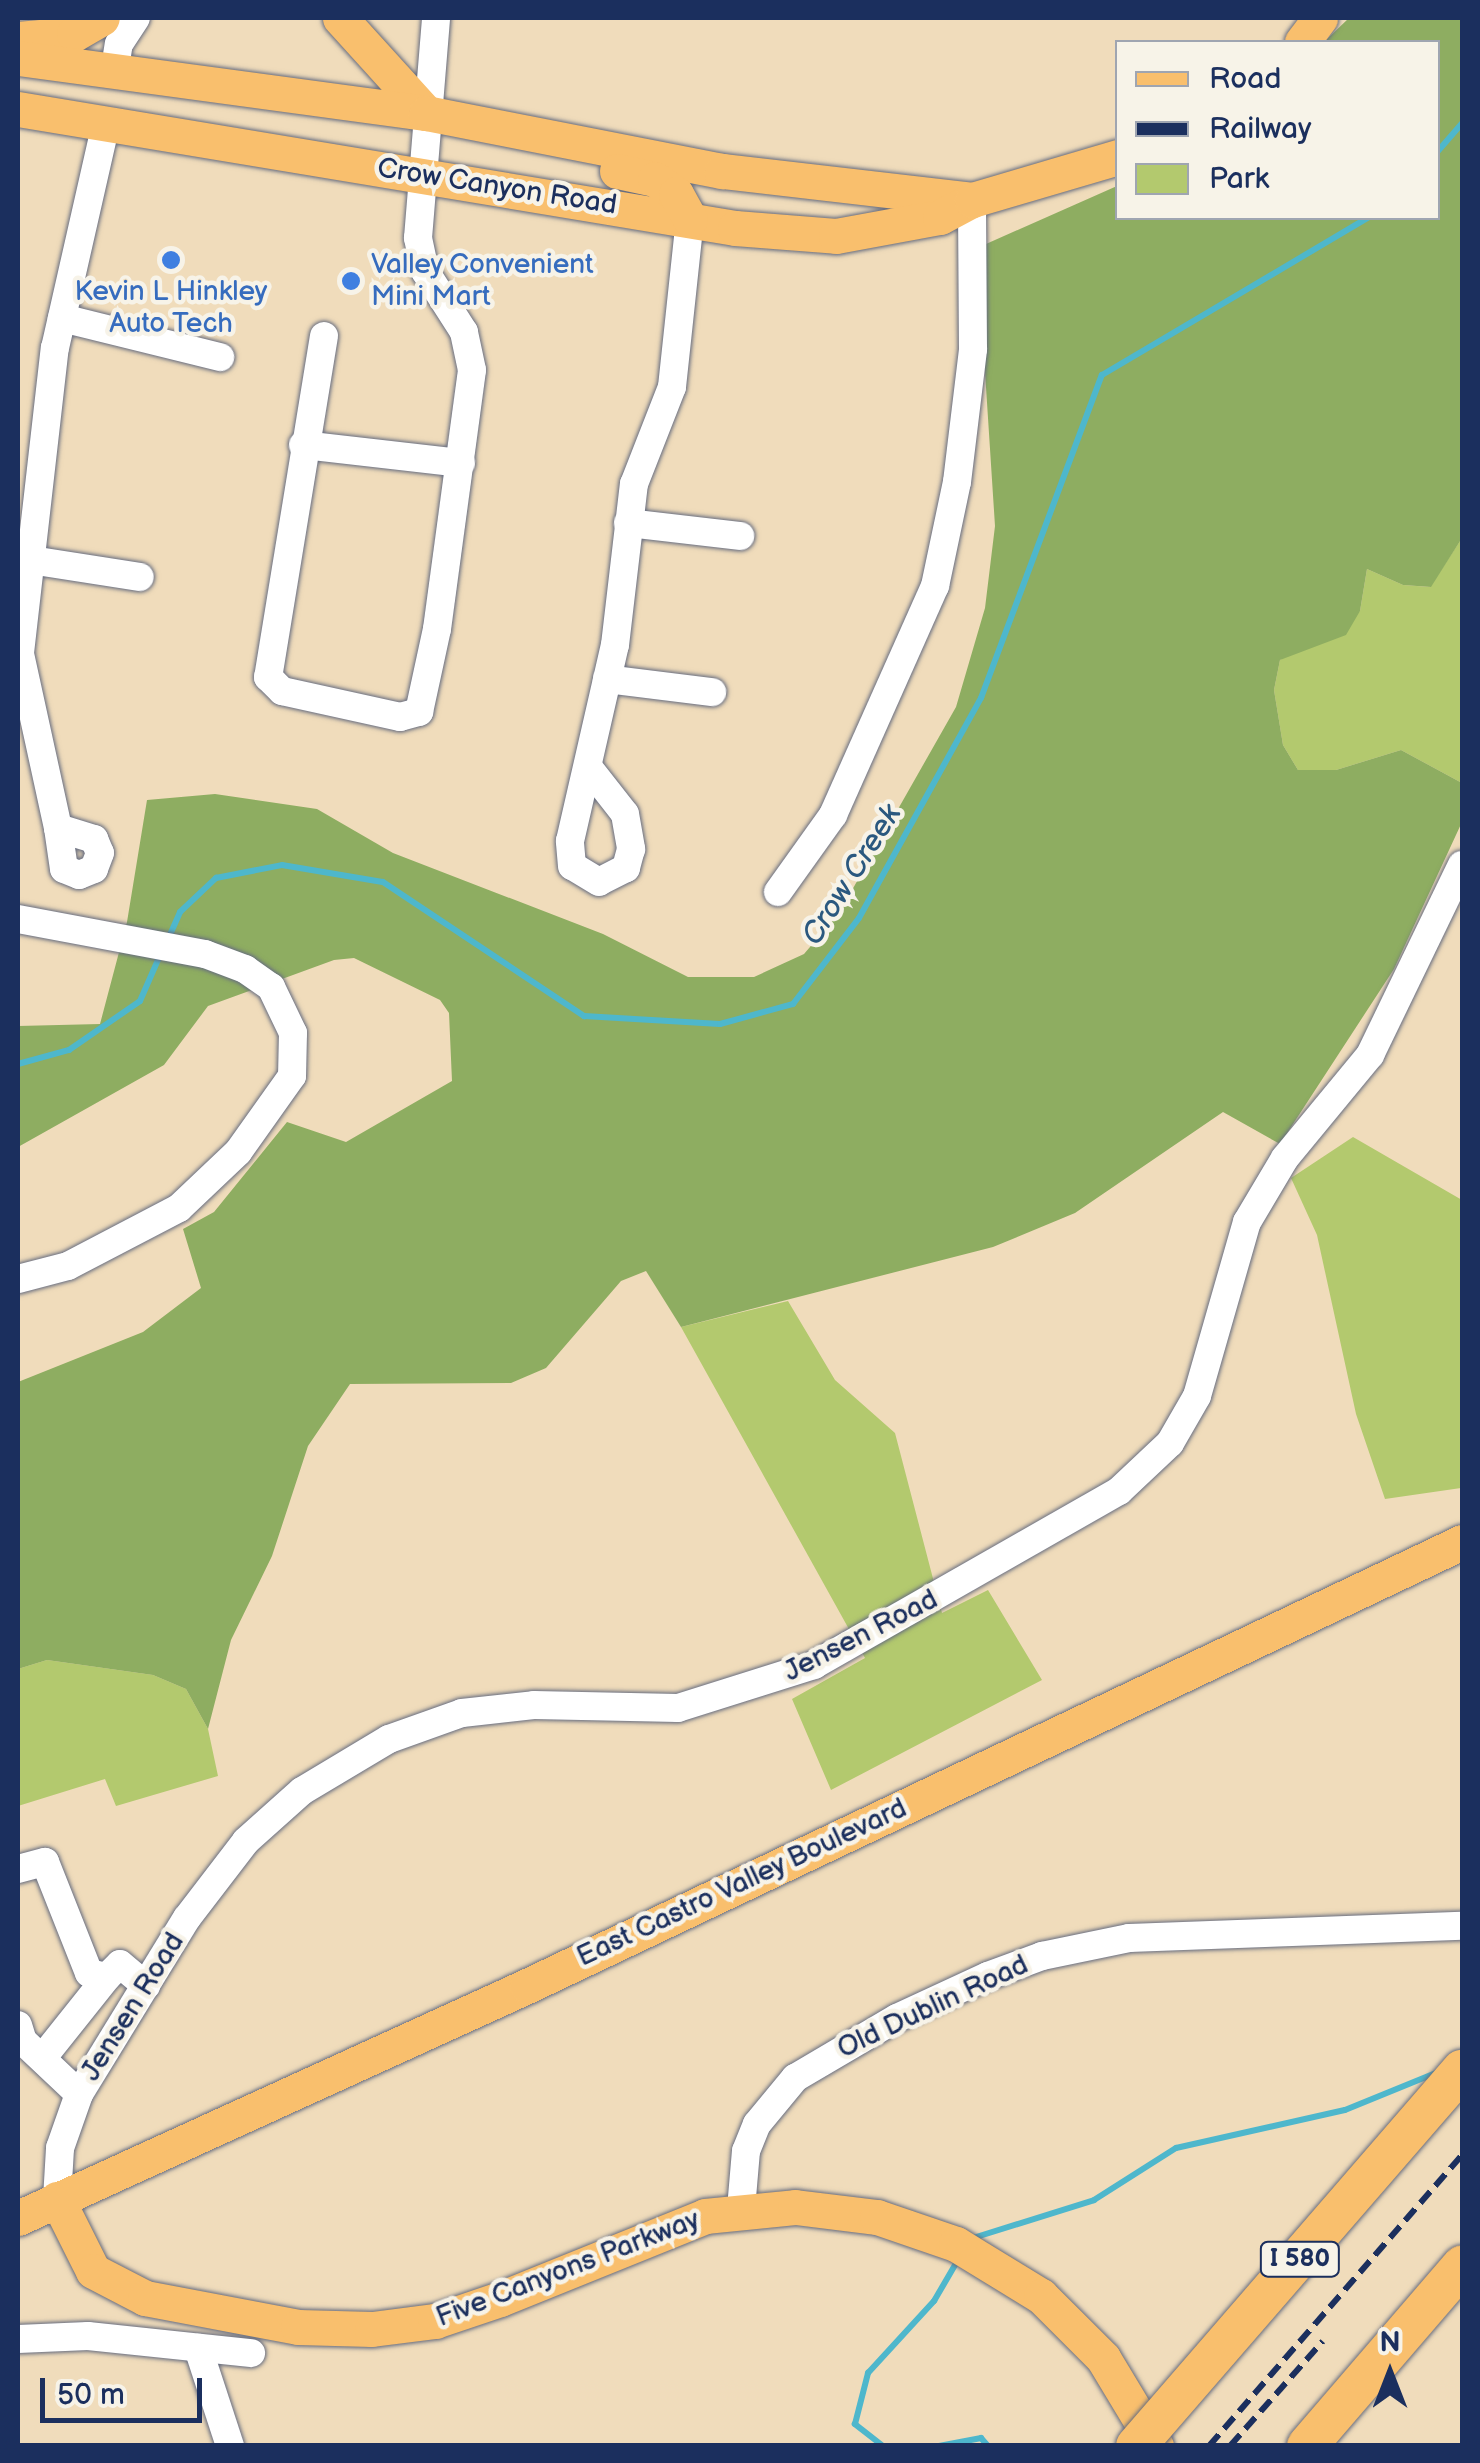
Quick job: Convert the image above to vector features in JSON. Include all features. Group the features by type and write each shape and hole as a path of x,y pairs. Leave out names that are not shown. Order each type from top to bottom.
{"highway":[{"name":"I 580","path":"1136,2446 1462,2070"},
{"path":"1308,2446 1462,2266"}],"main road":[{"path":"18,39 74,34 102,18"},
{"path":"340,18 426,114"},
{"path":"1304,40 1320,18"},
{"name":"Crow Canyon Road","path":"18,58 426,114 722,171 972,200"},
{"path":"106,124 114,74"},
{"name":"Crow Canyon Road","path":"18,109 690,219 836,236 906,226 972,200 1115,158"},
{"path":"572,142 596,167 655,179 676,194 690,219 723,194 841,195 881,188"},
{"name":"East Castro Valley Boulevard","path":"18,2218 526,1986 1462,1542"},
{"name":"Five Canyons Parkway","path":"57,2200 93,2270 145,2298 298,2327 354,2328 435,2321 653,2232 755,2208 849,2212 931,2234 1003,2269 1072,2324 1114,2372 1156,2446"}],"street":[{"path":"114,74 120,44 136,18"},
{"path":"324,336 303,445 268,676 282,691 400,717 418,712 452,547 470,350 422,260 426,114 436,18"},
{"path":"58,828 20,653 62,318 106,124"},
{"path":"778,892 834,815 935,586 957,482 973,349 972,200"},
{"path":"589,768 607,679 628,522 644,451 672,387 690,219"},
{"path":"62,318 220,357"},
{"path":"303,445 460,464"},
{"path":"628,522 740,536"},
{"path":"31,560 140,576"},
{"path":"607,679 712,692"},
{"name":"Jensen Road","path":"57,2200 60,2148 79,2094 146,1986 246,1841 302,1791 390,1739 462,1713 534,1704 678,1708 739,1694 814,1665 1119,1491 1170,1443 1197,1396 1247,1222 1286,1158 1370,1055 1462,864"},
{"path":"18,919 205,954 245,968 271,987 293,1034 292,1076 238,1152 179,1208 68,1266 18,1279"},
{"path":"18,1869 45,1862 89,1973 107,1977"},
{"name":"Old Dublin Road","path":"755,2208 746,2151 772,2101 795,2078 897,2018 988,1976 1042,1956 1129,1938 1462,1926"},
{"path":"44,2056 120,1964 146,1986"},
{"path":"18,2025 23,2041 44,2056 79,2094"},
{"path":"18,2339 88,2336 251,2353"},
{"path":"198,2348 230,2446"}],"green space":[{"path":"1349,18 1462,18 1462,538 1431,587 1403,585 1367,569 1360,611 1346,635 1280,660 1274,690 1283,745 1298,770 1336,770 1401,750 1462,783 1462,822 1394,969 1280,1144 1223,1112 1075,1213 993,1247 681,1327 646,1271 621,1281 546,1368 511,1383 350,1384 308,1446 272,1556 231,1640 208,1729 186,1689 153,1675 47,1660 18,1669 18,1382 143,1332 201,1288 183,1229 214,1212 287,1122 346,1142 452,1081 449,1013 440,1000 354,958 334,960 208,1006 164,1065 18,1147 18,1026 100,1024 127,922 147,800 215,794 317,809 393,853 603,934 688,977 754,977 804,954 839,913 956,707 985,608 995,526 977,248 1115,187 1115,220 1440,220 1440,40 1326,40"},
{"path":"1462,538 1462,783 1401,750 1336,770 1298,770 1283,745 1274,690 1280,660 1360,611 1367,569 1403,585 1430,587"},
{"path":"1353,1137 1462,1200 1461,1488 1385,1499 1356,1414 1317,1235 1291,1178"},
{"path":"788,1301 835,1380 895,1433 942,1613 988,1590 1042,1680 831,1790 792,1699 865,1658 681,1327"},
{"path":"47,1660 153,1675 186,1689 208,1729 218,1776 116,1806 105,1779 18,1806 18,1669"}],"waterway":[{"name":"Crow Creek","path":"1440,149 1462,123"},
{"name":"Crow Creek","path":"169,937 180,912 216,878 282,865 383,882 584,1016 720,1024 793,1004 859,918 981,698 1102,375 1365,220"},
{"name":"Crow Creek","path":"18,1064 69,1050 140,1001 161,953"},
{"path":"973,2238 1094,2200 1176,2148 1345,2110 1438,2072"},
{"path":"883,2446 855,2424 868,2373 934,2301 958,2260"},
{"path":"939,2446 981,2438 988,2446"}],"railway":[{"path":"1209,2446 1462,2155"},
{"path":"1230,2446 1323,2341"}],"place":[{"name":"Kevin L Hinkley Auto Tech","path":"171,260"},
{"name":"Valley Convenient Mini Mart","path":"351,281"}]}
